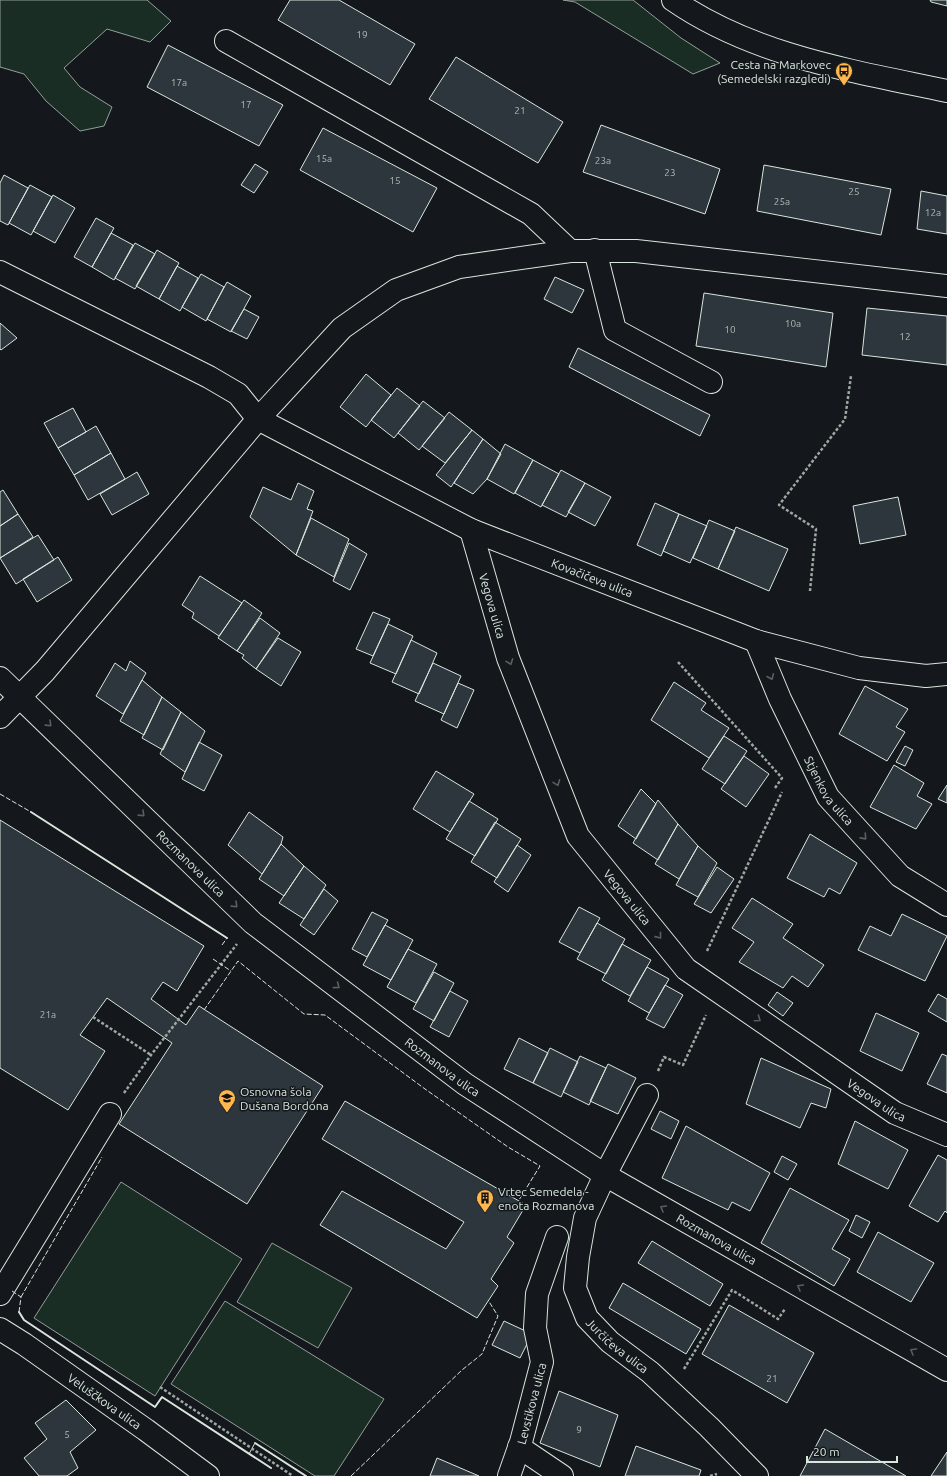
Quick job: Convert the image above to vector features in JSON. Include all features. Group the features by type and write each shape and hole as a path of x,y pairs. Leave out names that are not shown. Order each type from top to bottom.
{"street":[{"path":"673,0 692,13 756,43 819,64 947,91"},
{"path":"226,41 531,214 570,251"},
{"path":"595,250 615,330 711,382"},
{"path":"0,717 45,671 258,419 342,328 396,290 459,266 570,251 595,250 636,251 947,286"},
{"path":"0,272 209,377 238,394 258,419"},
{"name":"Kovačičeva ulica","path":"258,419 471,530 756,642 858,668 926,676 947,674"},
{"name":"Vegova ulica","path":"471,530 508,658 578,836 686,969 895,1113 947,1135"},
{"name":"Stjenkova ulica","path":"756,642 780,699 828,797 900,876 947,905"},
{"name":"Rozmanova ulica","path":"0,678 253,923 465,1084 605,1175 947,1370"},
{"name":"Jurčičeva ulica","path":"648,1095 605,1175 584,1218 575,1288 587,1318 610,1342 655,1377 709,1427 757,1476"},
{"path":"0,1294 116,1106"},
{"name":"Levstikova ulica","path":"510,1476 542,1362 535,1328 537,1294 557,1237"},
{"name":"Veluščkova ulica","path":"0,1329 24,1344 146,1430 208,1476"},
{"path":"519,1447 562,1476"}],"path":[{"path":"810,591 816,529 779,505 845,419 851,376"},
{"path":"678,662 782,778 775,788"},
{"path":"695,975 782,792"},
{"path":"116,1106 151,1055 220,965"},
{"path":"648,1095 664,1057 683,1065 718,991"},
{"path":"93,1018 151,1055"},
{"path":"696,1351 732,1290 778,1319"},
{"path":"160,1387 294,1476"}],"green space":[{"path":"0,0 147,0 171,21 150,42 107,29 64,68 80,87 112,107 104,126 80,131 46,101 24,74 0,67"},
{"path":"563,0 633,0 681,38 720,63 693,74 575,2"},
{"path":"121,1182 242,1259 155,1396 34,1318"},
{"path":"272,1243 352,1288 318,1348 237,1302"},
{"path":"225,1301 384,1399 334,1476 315,1476 171,1384"}],"building":[{"path":"290,0 339,0 415,44 390,85 278,20"},
{"path":"930,0 947,0 947,6 931,2"},
{"path":"168,45 283,105 259,146 147,87"},
{"path":"456,57 563,122 538,163 429,99"},
{"path":"601,125 720,169 705,214 583,172"},
{"path":"323,128 437,188 413,232 300,170"},
{"path":"255,164 268,172 254,193 241,185"},
{"path":"764,165 891,189 881,235 757,211"},
{"path":"4,175 28,188 8,225 0,221 0,183"},
{"path":"30,185 52,197 31,235 9,223"},
{"path":"921,191 947,196 947,234 917,229"},
{"path":"53,195 75,208 55,243 33,231"},
{"path":"96,218 114,228 92,267 74,257"},
{"path":"111,233 133,245 114,280 92,267"},
{"path":"135,243 155,254 135,289 115,278"},
{"path":"157,250 179,263 159,299 136,286"},
{"path":"177,266 198,278 180,311 159,299"},
{"path":"201,274 224,287 206,321 182,307"},
{"path":"555,277 584,290 572,313 544,299"},
{"path":"227,282 251,296 231,332 207,319"},
{"path":"704,293 833,313 826,367 696,346"},
{"path":"867,308 947,316 947,365 862,355"},
{"path":"244,309 259,317 247,339 231,331"},
{"path":"0,323 17,338 1,350 0,349"},
{"path":"578,348 710,415 700,436 569,367"},
{"path":"366,374 391,395 366,427 340,407"},
{"path":"397,388 420,406 394,438 371,420"},
{"path":"423,401 445,418 419,450 398,433"},
{"path":"73,408 86,432 58,448 44,423"},
{"path":"449,412 472,430 445,463 422,446"},
{"path":"96,426 111,453 74,475 58,448"},
{"path":"472,430 483,439 451,487 436,475"},
{"path":"483,439 501,454 487,479 473,494 454,483"},
{"path":"505,444 533,460 514,494 487,479"},
{"path":"111,453 125,479 88,500 74,475"},
{"path":"533,460 559,474 541,507 515,493"},
{"path":"561,470 585,483 566,517 542,505"},
{"path":"137,472 149,494 112,515 100,494"},
{"path":"298,483 314,491 307,509 313,511 296,555 250,517 263,487 291,500"},
{"path":"585,483 611,497 595,526 568,512"},
{"path":"3,490 18,514 0,526 0,492"},
{"path":"898,497 906,535 860,544 853,506"},
{"path":"655,503 679,514 661,556 637,545"},
{"path":"18,514 33,537 0,558 0,526"},
{"path":"679,514 707,526 690,563 663,551"},
{"path":"311,518 349,539 334,577 296,555"},
{"path":"709,520 735,531 718,569 693,558"},
{"path":"736,527 788,549 769,591 718,569"},
{"path":"38,535 54,560 16,584 0,558"},
{"path":"349,543 367,554 350,590 333,581"},
{"path":"58,557 72,580 37,602 23,579"},
{"path":"200,576 242,603 219,636 192,618 194,613 182,605"},
{"path":"244,600 262,613 237,651 218,638"},
{"path":"373,612 390,619 373,656 356,649"},
{"path":"260,618 280,633 256,669 242,658 244,655 237,651"},
{"path":"388,624 413,636 396,674 370,663"},
{"path":"278,638 301,652 281,686 256,669"},
{"path":"411,640 437,653 419,694 392,682"},
{"path":"130,661 146,673 123,714 96,696 115,663 126,671"},
{"path":"433,663 461,676 444,714 415,701"},
{"path":"142,680 162,697 144,735 120,721"},
{"path":"674,682 706,703 701,710 729,728 709,758 651,720"},
{"path":"458,683 474,690 457,728 441,720"},
{"path":"865,686 908,709 896,727 905,732 887,761 839,734"},
{"path":"162,697 181,712 163,750 142,738"},
{"path":"181,712 205,731 185,772 160,754"},
{"path":"724,736 747,751 725,784 702,769"},
{"path":"199,742 222,755 204,791 182,779"},
{"path":"905,746 913,750 905,766 896,762"},
{"path":"744,756 769,774 746,807 721,789"},
{"path":"894,765 924,783 917,796 932,804 916,829 870,807"},
{"path":"436,771 474,794 450,832 413,809"},
{"path":"947,785 947,803 938,799"},
{"path":"641,789 656,804 636,839 618,826"},
{"path":"658,800 678,824 658,860 633,843"},
{"path":"469,801 498,819 475,856 446,839"},
{"path":"249,812 283,837 281,844 262,874 228,845"},
{"path":"0,820 204,946 177,991 163,982 151,999 186,1025 199,1006 323,1086 247,1204 119,1124 172,1043 107,998 80,1035 105,1051 68,1110 0,1068"},
{"path":"495,822 521,839 497,878 471,862"},
{"path":"678,824 698,846 679,879 655,864"},
{"path":"810,834 857,863 840,894 829,888 824,897 787,878"},
{"path":"281,844 304,866 284,896 259,879"},
{"path":"517,845 531,855 508,892 494,882"},
{"path":"698,846 717,863 698,897 676,885"},
{"path":"304,866 326,885 304,919 279,903"},
{"path":"717,867 734,879 711,913 694,904"},
{"path":"324,889 338,901 314,935 300,925"},
{"path":"752,898 793,924 783,938 824,965 808,987 792,976 783,988 739,962 754,942 732,928"},
{"path":"579,907 600,918 580,953 559,942"},
{"path":"372,912 388,920 367,957 352,949"},
{"path":"902,914 947,936 925,981 858,950 870,926 891,936"},
{"path":"597,923 625,939 606,974 577,959"},
{"path":"385,925 413,940 391,980 363,965"},
{"path":"622,944 651,960 630,996 602,980"},
{"path":"408,949 437,964 416,1003 387,987"},
{"path":"647,967 669,979 649,1013 628,1001"},
{"path":"434,972 454,983 434,1021 413,1009"},
{"path":"665,985 683,995 664,1028 646,1019"},
{"path":"450,991 468,1001 449,1037 430,1027"},
{"path":"777,992 793,1003 783,1016 768,1005"},
{"path":"938,994 947,999 947,1022 928,1011"},
{"path":"876,1013 919,1033 902,1071 860,1051"},
{"path":"519,1038 548,1053 533,1083 504,1069"},
{"path":"550,1048 578,1062 561,1097 533,1083"},
{"path":"942,1054 947,1056 947,1093 927,1084"},
{"path":"580,1056 606,1068 589,1105 563,1092"},
{"path":"761,1058 831,1089 826,1108 811,1103 800,1128 746,1104"},
{"path":"608,1064 636,1078 618,1114 590,1101"},
{"name":"Vrtec Semedela - enota Rozmanova","path":"345,1101 526,1205 507,1237 514,1243 491,1279 498,1286 477,1318 320,1225 342,1191 446,1249 464,1222 322,1139"},
{"path":"660,1111 679,1121 671,1139 651,1129"},
{"path":"855,1121 908,1150 888,1189 838,1164"},
{"path":"686,1126 770,1173 750,1211 732,1202 728,1210 662,1178"},
{"path":"938,1155 947,1160 947,1213 945,1211 938,1222 909,1206"},
{"path":"782,1156 797,1164 788,1180 774,1172"},
{"path":"790,1188 849,1220 832,1249 850,1259 834,1286 761,1243"},
{"path":"856,1215 870,1222 862,1238 849,1231"},
{"path":"878,1232 934,1263 911,1302 857,1272"},
{"path":"652,1241 723,1284 710,1306 638,1263"},
{"path":"623,1283 701,1329 686,1354 609,1308"},
{"path":"729,1305 814,1353 787,1403 702,1354"},
{"path":"504,1321 532,1334 520,1358 492,1345"},
{"path":"559,1391 618,1415 600,1467 540,1443"},
{"path":"66,1400 96,1430 70,1452 78,1468 67,1476 39,1476 24,1458 47,1439 35,1423"},
{"path":"825,1429 906,1476 800,1476"},
{"path":"636,1446 701,1470 699,1476 625,1476"},
{"path":"947,1452 947,1476 931,1476"},
{"path":"437,1458 479,1476 430,1476"}],"fence":[{"path":"0,794 31,812"},
{"path":"222,945 227,938"},
{"path":"213,959 231,971"},
{"path":"204,1010 238,961 304,1014 325,1015 425,1089 508,1147 540,1166 519,1200"},
{"path":"21,1297 102,1157"},
{"path":"12,1291 21,1297 19,1312"},
{"path":"351,1476 462,1370 482,1354 498,1316 488,1300"},
{"path":"249,1454 255,1443"}],"wall":[{"path":"31,812 227,938"},
{"path":"19,1312 24,1320 155,1407 162,1397 271,1468"},
{"path":"255,1443 306,1476"}],"place":[{"name":"Cesta na Markovec (Semedelski razgledi)","path":"844,86"},
{"name":"Osnovna šola Dušana Bordona","path":"227,1113"},
{"name":"Vrtec Semedela - enota Rozmanova","path":"485,1213"}]}
